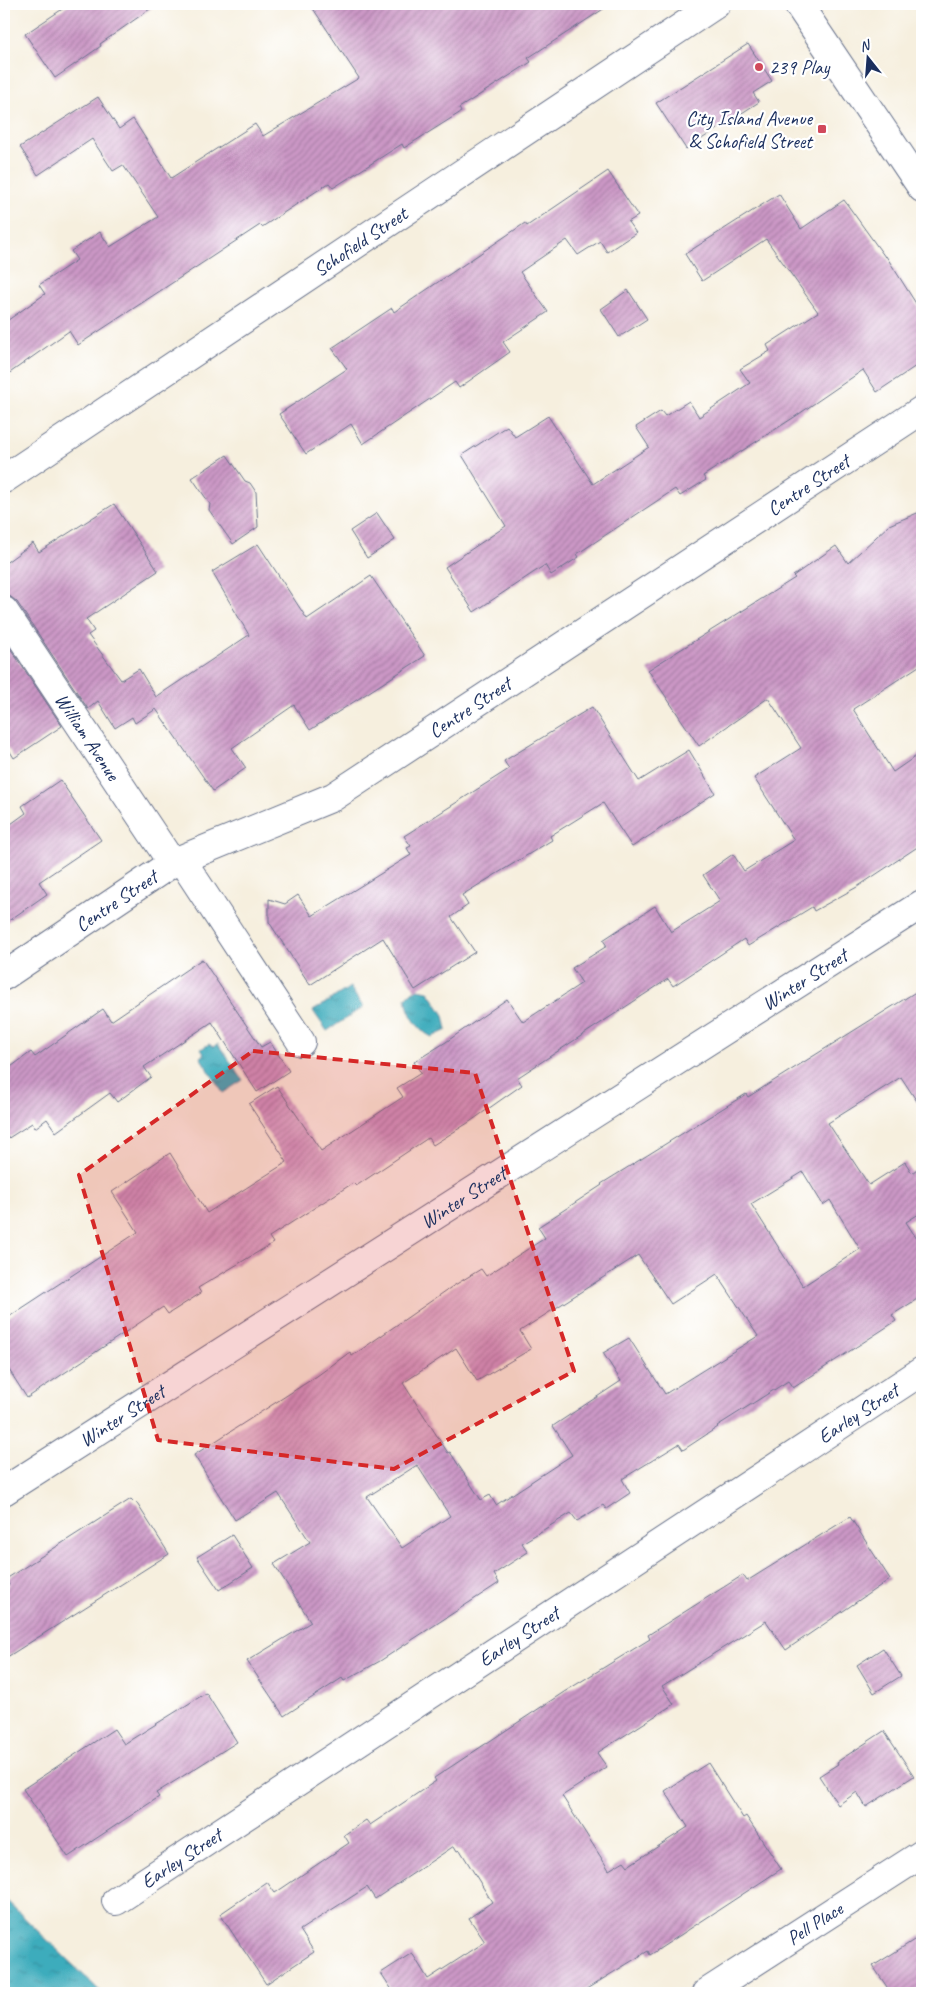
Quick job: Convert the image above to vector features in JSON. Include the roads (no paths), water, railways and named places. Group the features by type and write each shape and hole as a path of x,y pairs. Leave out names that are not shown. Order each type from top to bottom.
{"street":[{"name":"Schofield Street","path":"4,479 716,4"},
{"path":"798,4 922,188"},
{"name":"Centre Street","path":"4,976 176,860 333,797 922,410"},
{"name":"William Avenue","path":"4,611 301,1042"},
{"name":"Winter Street","path":"4,1491 922,904"},
{"name":"Earley Street","path":"116,1901 922,1371"},
{"name":"Pell Place","path":"706,1993 922,1854"}],"water":[{"path":"350,987 363,1007 327,1031 313,1011"},
{"path":"418,989 428,991 444,1015 447,1030 432,1037 418,1026 409,1009 406,998"},
{"path":"209,1044 213,1047 218,1044 243,1080 223,1093 200,1057 204,1054 201,1049"},
{"path":"4,1898 102,1993 4,1993"}],"place":[{"name":"239 Play","path":"759,67"},
{"name":"City Island Avenue & Schofield Street","path":"822,129"}]}
